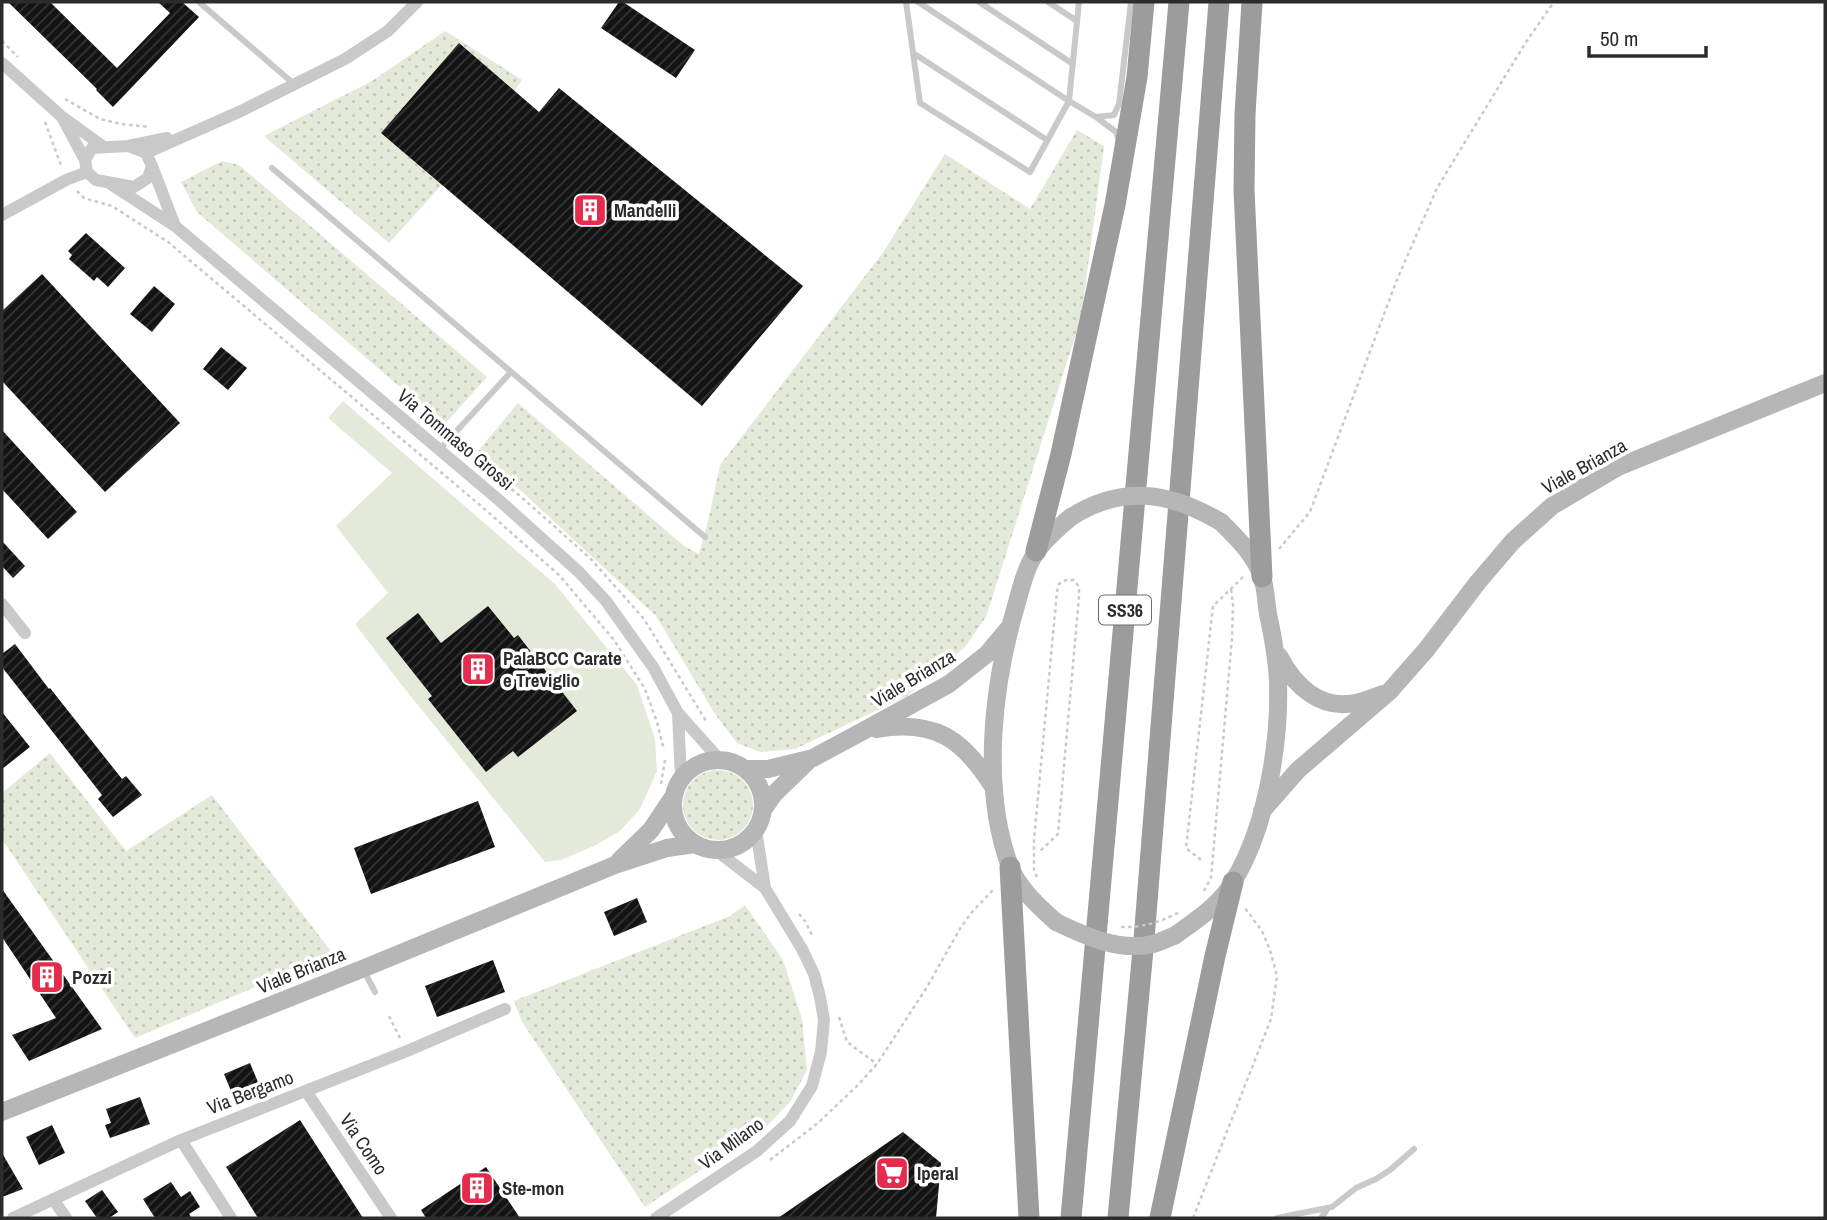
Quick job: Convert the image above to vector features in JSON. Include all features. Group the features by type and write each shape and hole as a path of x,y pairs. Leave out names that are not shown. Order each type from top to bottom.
{"highway":[{"path":"1036,551 1115,205 1137,77 1144,2"},
{"name":"SS36","path":"1071,1218 1179,2"},
{"name":"SS36","path":"1118,1218 1144,939 1219,2"},
{"path":"1252,2 1245,102 1244,190 1253,576"},
{"path":"1010,867 1029,1218"},
{"path":"1160,1218 1214,956 1233,882"}],"main road":[{"name":"Viale Brianza","path":"1262,811 1298,770 1390,692 1513,541 1552,506 1618,467 1825,383"},
{"path":"1140,495 1182,503 1221,522 1248,551 1253,576 1274,647 1278,682 1276,732 1262,811 1241,869 1225,894 1210,908 1174,936 1153,944 1105,942 1056,922 1038,906 1010,867 998,814 993,760 995,712 1009,628 1036,551 1071,517 1085,509 1118,497 1140,495"},
{"name":"Viale Brianza","path":"763,810 774,794 813,758 949,684 987,654 1009,628"},
{"path":"1274,647 1295,682 1317,697 1342,704 1355,703 1390,692"},
{"name":"Viale Brianza","path":"865,730 896,726 933,730 968,752 995,790"},
{"name":"Viale Brianza","path":"746,769 768,769 813,758"},
{"path":"720,760 746,769 760,788 763,799 761,820 756,830 746,841 732,848 706,849 695,844 684,836 677,824 666,793 681,779 698,764 720,760"},
{"name":"Viale Brianza","path":"615,865 651,830 666,793"},
{"name":"Viale Brianza","path":"2,1112 615,865 667,848 695,844"}],"street":[{"path":"146,153 241,111 345,59 388,31 418,2"},
{"path":"2,64 61,116 104,147"},
{"path":"61,116 94,174"},
{"path":"94,174 92,148 128,146 191,132"},
{"path":"128,146 146,153 175,226"},
{"path":"2,215 66,180 94,174 134,187 148,178 152,166"},
{"name":"Via Tommaso Grossi","path":"94,174 175,226 500,501 579,572 606,601 653,667 678,713 720,760"},
{"path":"2,604 25,633"},
{"name":"Via Tommaso Grossi","path":"678,713 681,779"},
{"name":"Via Milano","path":"756,830 765,888"},
{"name":"Via Milano","path":"656,1218 757,1151 790,1121 812,1086 821,1052 824,1020 820,997 814,974 802,949 765,888 717,850"},
{"name":"Via Bergamo","path":"13,1218 181,1140 407,1051 505,1009"},
{"name":"Via Como","path":"306,1091 391,1218"},
{"path":"181,1140 231,1218"},
{"path":"53,1199 66,1218"}],"lane":[{"path":"906,2 920,103 1030,172 1069,101 1079,2"},
{"path":"918,2 1096,117 1116,132 1124,154"},
{"path":"979,2 1073,64"},
{"path":"1048,2 1077,21"},
{"path":"1096,117 1114,115 1119,104 1130,2"},
{"path":"200,3 296,85"},
{"path":"913,53 1047,140"},
{"path":"272,168 705,537"},
{"path":"439,450 511,372"},
{"path":"362,969 375,992"},
{"path":"1321,1218 1328,1208 1356,1188 1376,1179 1414,1149"},
{"path":"1277,1218 1328,1208"}],"path":[{"path":"1275,553 1310,512 1396,282 1437,188 1526,42 1554,2"},
{"path":"2,41 22,60"},
{"path":"62,98 100,119 155,127"},
{"path":"38,115 47,124 66,180 84,198 113,206 168,242 559,575 614,640 645,689 664,750 666,793"},
{"path":"1201,860 1186,848 1213,606 1231,588 1253,576"},
{"path":"1039,881 1034,873 1034,840 1057,591 1059,584 1074,580 1079,587 1079,597 1058,834 1040,851"},
{"path":"1203,893 1211,878 1233,638 1231,588"},
{"path":"769,1161 818,1123 858,1086 877,1064 927,987 961,927 995,889"},
{"path":"1193,1218 1271,1019 1273,1007 1277,976 1270,950 1262,931 1243,905"},
{"path":"1113,927 1135,928 1157,923 1186,908"},
{"path":"389,1016 407,1051"}],"green space":[{"path":"445,31 522,80 469,155 389,243 264,136 372,81"},
{"path":"1077,130 1104,146 1081,318 986,617 965,647 907,696 795,749 760,752 737,743 715,714 656,616 478,451 518,403 684,546 699,554 720,465 882,254 945,154 1030,209"},
{"path":"222,161 239,165 487,377 444,425 197,212 181,182"},
{"path":"343,401 555,584 637,685 655,739 657,771 640,809 620,831 561,860 545,862 355,624 388,593 336,526 392,473 328,418"},
{"path":"50,753 126,851 212,795 333,954 135,1038 2,839 2,793"},
{"path":"718,770 743,780 753,805 743,830 718,840 693,830 683,805 693,780"},
{"path":"745,905 783,960 802,1019 807,1070 790,1102 768,1125 645,1207 522,1022 514,1001 730,916"}],"building":[{"path":"8,2 50,2 117,68 170,13 158,2 182,2 199,17 113,107"},
{"path":"619,2 623,2 695,50 676,78 601,28"},
{"name":"Mandelli","path":"459,43 539,112 559,88 803,286 702,406 381,133"},
{"path":"86,233 125,268 108,287 97,277 94,281 69,259 72,255 68,251"},
{"path":"42,274 180,423 105,492 2,381 2,311"},
{"path":"154,286 175,304 152,332 130,314"},
{"path":"221,347 247,368 228,390 203,369"},
{"path":"2,430 77,512 48,539 2,489"},
{"path":"2,541 25,566 13,578 2,566"},
{"name":"PalaBCC Carate e Treviglio","path":"488,606 514,638 518,635 577,711 518,757 513,751 486,772 428,699 432,696 386,638 418,613 441,643"},
{"path":"15,644 122,779 126,776 142,795 113,817 98,799 102,795 2,667 2,654"},
{"path":"2,712 30,747 2,769"},
{"path":"478,801 495,847 371,894 354,848"},
{"name":"Pozzi","path":"2,889 102,1029 29,1061 12,1035 56,1018 2,937"},
{"path":"637,898 647,922 614,936 604,912"},
{"path":"493,960 505,992 437,1017 425,986"},
{"path":"250,1063 260,1087 234,1098 224,1074"},
{"path":"140,1097 150,1124 110,1138 105,1125 111,1123 106,1109"},
{"path":"300,1120 363,1218 258,1218 226,1167"},
{"path":"52,1125 65,1153 39,1165 26,1137"},
{"name":"Iperal","path":"903,1132 941,1163 936,1218 778,1218"},
{"path":"2,1153 23,1189 2,1197"},
{"name":"Ste-mon","path":"486,1167 520,1218 426,1218 421,1210"},
{"path":"171,1182 181,1197 190,1191 200,1207 189,1214 192,1218 155,1218 143,1199"},
{"path":"102,1190 118,1212 109,1218 97,1218 85,1201"}],"place":[{"name":"Mandelli","path":"590,210"},
{"name":"PalaBCC Carate e Treviglio","path":"478,669"},
{"name":"Pozzi","path":"47,977"},
{"name":"Iperal","path":"892,1173"},
{"name":"Ste-mon","path":"477,1188"}]}
